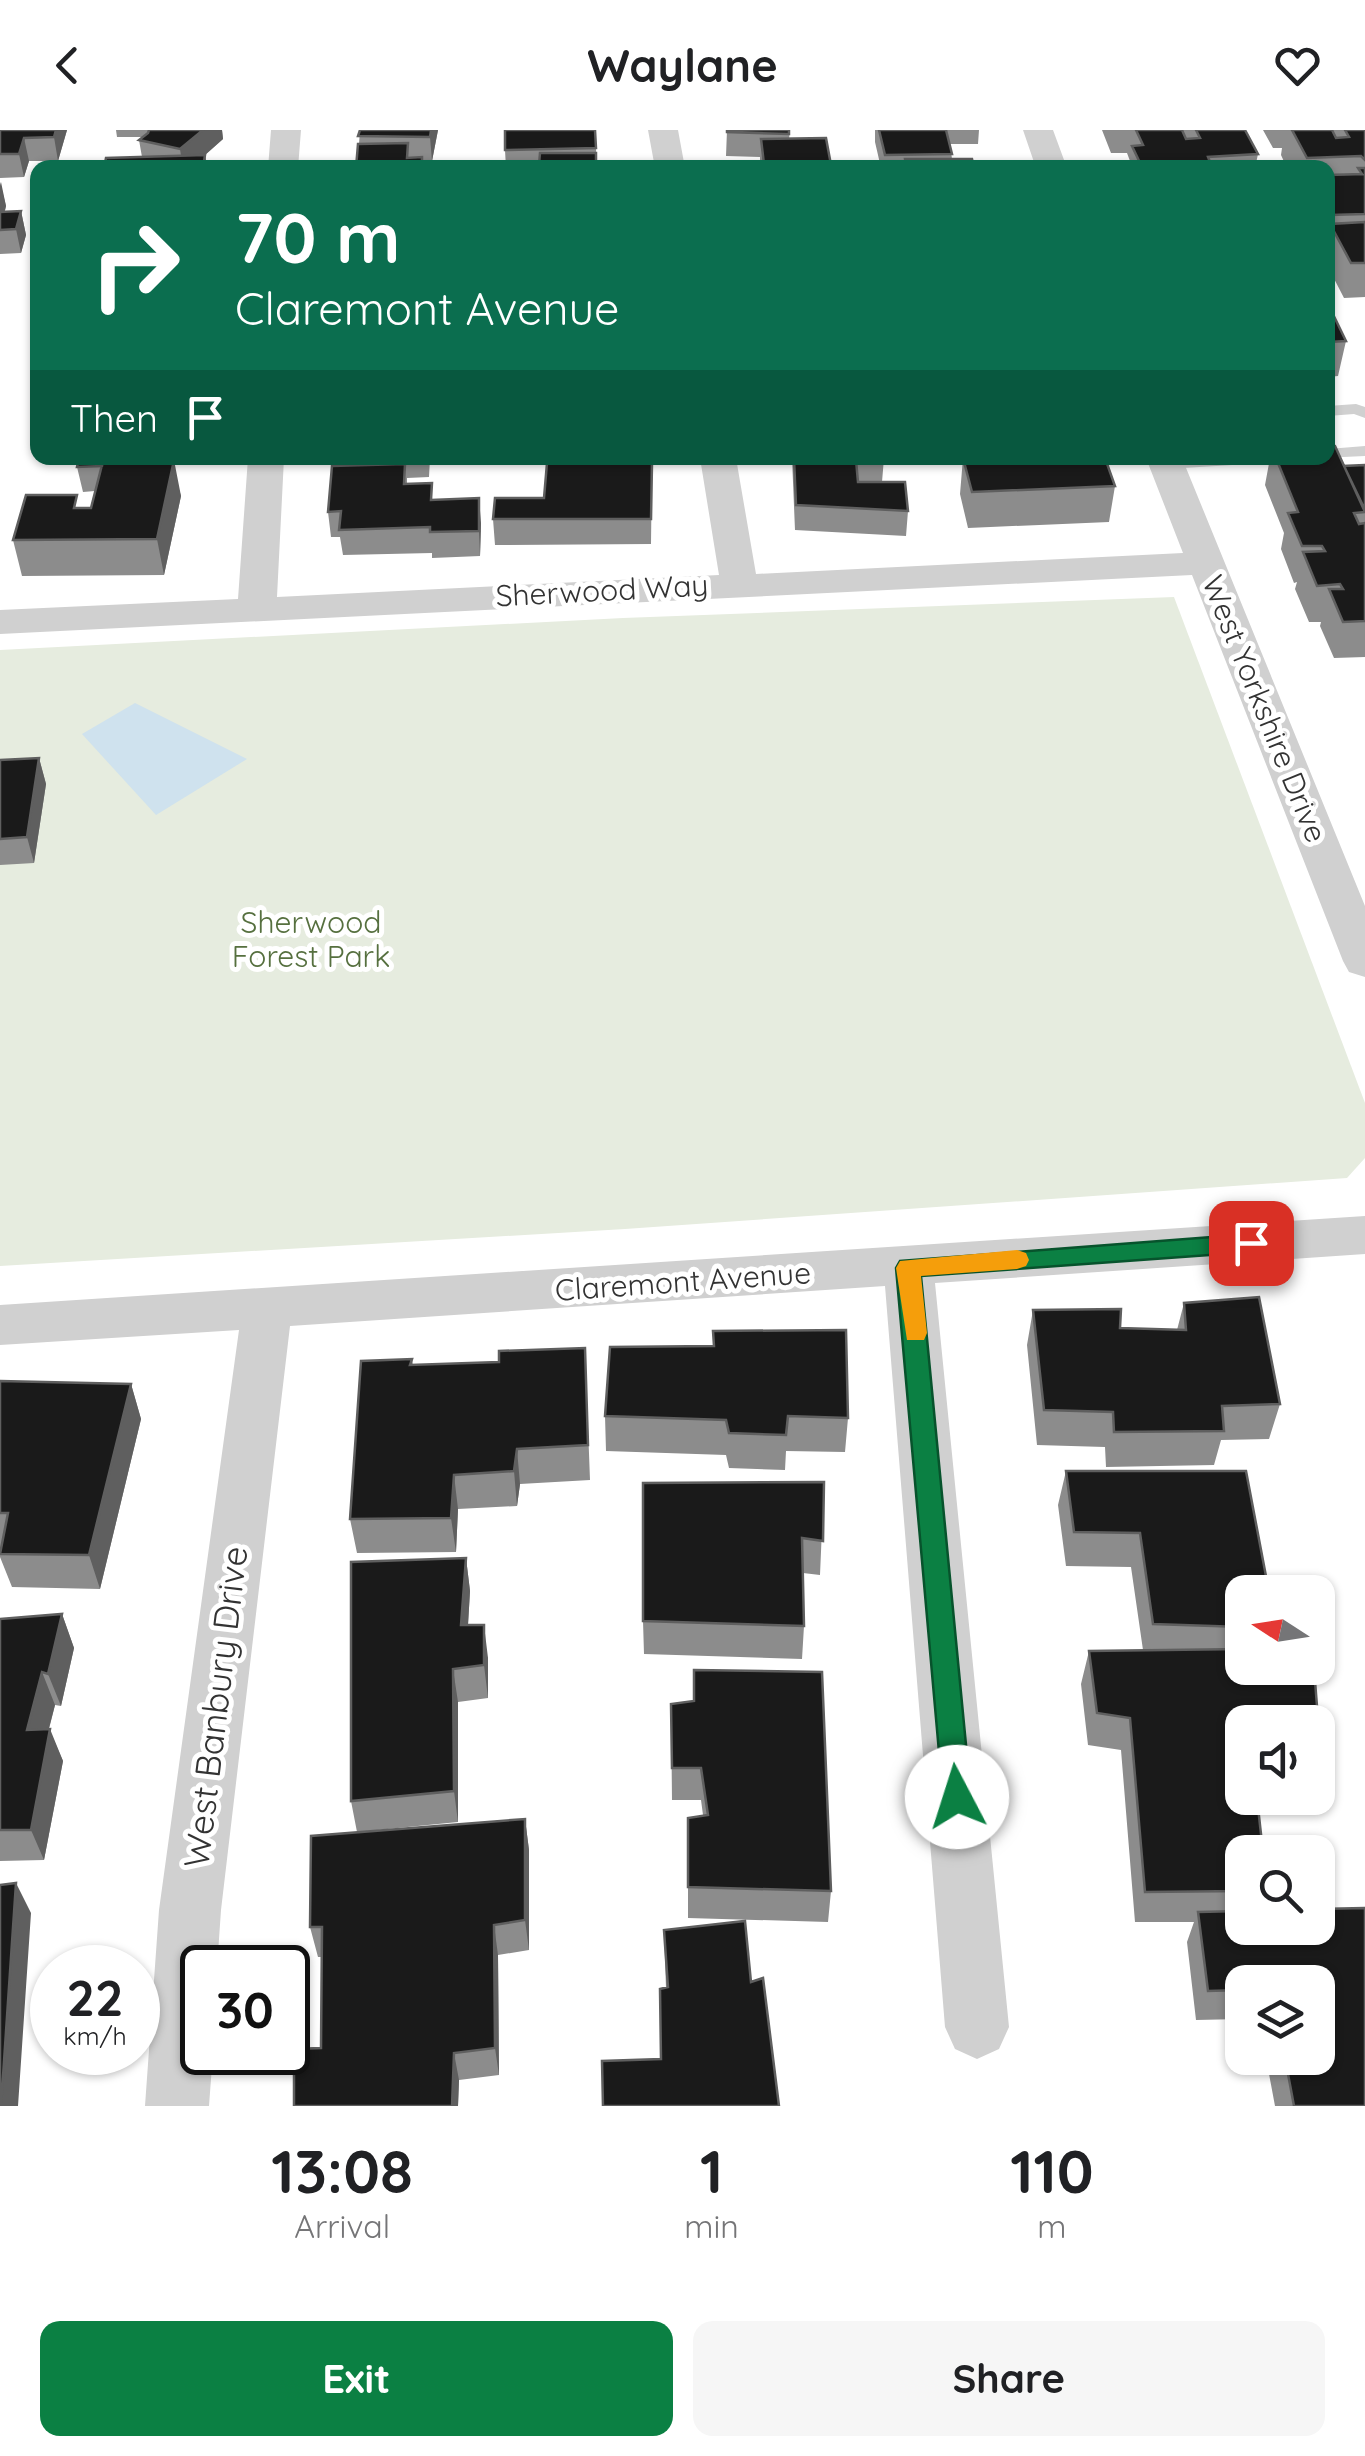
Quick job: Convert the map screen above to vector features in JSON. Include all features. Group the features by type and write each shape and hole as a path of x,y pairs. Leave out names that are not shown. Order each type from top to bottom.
{"street":[{"path":"284,160 286,130"},
{"path":"664,130 669,160"},
{"path":"1038,130 1049,160"},
{"path":"257,608 266,465"},
{"path":"719,465 739,584"},
{"name":"West Yorkshire Drive","path":"1168,465 1365,960"},
{"name":"Sherwood Way","path":"0,622 1205,563"},
{"name":"Claremont Avenue","path":"0,1325 1365,1235"},
{"path":"908,1268 978,2027"},
{"name":"West Banbury Drive","path":"177,2106 190,1910 267,1308"}],"lane":[{"path":"1335,412 1365,413"},
{"path":"1335,453 1365,451"}],"green space":[{"name":"Sherwood Forest Park","path":"1174,597 1365,1103 1365,1158 1347,1178 625,1229 0,1266 0,650 623,618"}],"water":[{"path":"135,703 247,759 156,815 82,734"}],"building":[{"path":"0,130 56,130 54,137 24,138 19,154 0,154"},
{"path":"149,130 203,130 180,149 139,140"},
{"path":"360,130 431,130 430,137 358,136"},
{"path":"505,130 595,130 596,148 505,150"},
{"path":"789,130 789,134 727,132"},
{"path":"879,130 946,130 952,154 885,155"},
{"path":"1136,130 1182,130 1186,139 1200,138 1196,130 1245,130 1258,154 1208,157 1209,160 1139,160 1132,146 1143,145"},
{"path":"1292,130 1332,130 1336,138 1349,137 1345,130 1365,130 1365,160 1361,156 1307,158"},
{"path":"826,138 830,160 764,160 761,139"},
{"path":"408,143 407,158 422,160 357,160 358,144"},
{"path":"540,153 596,153 596,160 539,160"},
{"path":"205,155 204,160 106,158"},
{"path":"905,159 972,160 905,160"},
{"path":"1358,168 1365,168 1365,214 1335,215 1335,175 1362,174"},
{"path":"21,211 16,229 0,230 0,212"},
{"path":"1365,222 1365,263 1351,263 1335,233 1335,224"},
{"path":"1335,318 1346,341 1335,342"},
{"path":"1335,446 1365,512 1354,513 1359,524 1365,523 1365,621 1343,622 1329,589 1343,589 1340,584 1317,586 1303,552 1325,551 1322,546 1302,546 1288,513 1298,512 1279,465 1335,465"},
{"path":"102,465 173,465 157,539 13,540 26,495 77,495 74,508 91,508"},
{"path":"405,465 404,484 432,483 431,500 479,498 479,531 430,532 430,527 339,530 341,511 328,512 332,466"},
{"path":"547,465 652,465 651,519 493,519 495,498 544,498"},
{"path":"794,465 856,465 858,482 905,482 908,511 796,505"},
{"path":"965,465 1108,465 1115,486 972,492"},
{"path":"1365,465 1365,510 1344,466"},
{"path":"39,758 27,837 0,839 0,760"},
{"path":"1259,1297 1280,1404 1222,1406 1224,1431 1114,1432 1113,1412 1044,1410 1033,1310 1121,1309 1120,1328 1186,1330 1184,1303"},
{"path":"846,1330 848,1418 788,1416 786,1435 729,1433 726,1420 605,1416 610,1347 714,1346 713,1331"},
{"path":"585,1348 588,1445 517,1449 514,1471 454,1475 451,1518 350,1519 361,1361 412,1359 410,1365 499,1362 499,1351"},
{"path":"0,1381 131,1384 89,1555 0,1554 8,1513 0,1513"},
{"path":"1066,1471 1246,1471 1266,1575 1225,1575 1225,1626 1153,1624 1140,1533 1074,1532"},
{"path":"824,1482 823,1541 802,1538 804,1626 643,1621 643,1483"},
{"path":"466,1558 461,1625 484,1625 484,1665 453,1669 454,1791 351,1801 351,1562"},
{"path":"62,1614 48,1674 42,1672 27,1730 50,1729 31,1830 0,1830 0,1619"},
{"path":"1225,1649 1225,1685 1315,1685 1317,1705 1225,1705 1225,1815 1259,1815 1261,1835 1225,1835 1225,1891 1145,1892 1130,1718 1097,1713 1089,1651"},
{"path":"694,1670 822,1672 831,1891 688,1887 688,1818 708,1815 701,1768 672,1768 671,1704 694,1701"},
{"path":"525,1819 525,1920 494,1925 495,2048 454,2053 452,2106 294,2106 294,2075 310,2075 310,2048 321,2048 322,1927 310,1927 311,1836"},
{"path":"16,1883 1,2106 0,2106 0,1885"},
{"path":"1365,1908 1365,2106 1294,2106 1288,2075 1335,2075 1335,1965 1225,1965 1225,1990 1208,1991 1198,1912 1225,1911 1225,1945 1335,1945 1335,1909"},
{"path":"745,1921 751,1982 763,1978 779,2106 603,2106 602,2061 661,2059 660,1989 668,1987 664,1930"}],"slow traffic":[{"path":"915,1333 908,1268 1017,1260"}],"route":[{"path":"957,1797 908,1268 1251,1243"}]}
